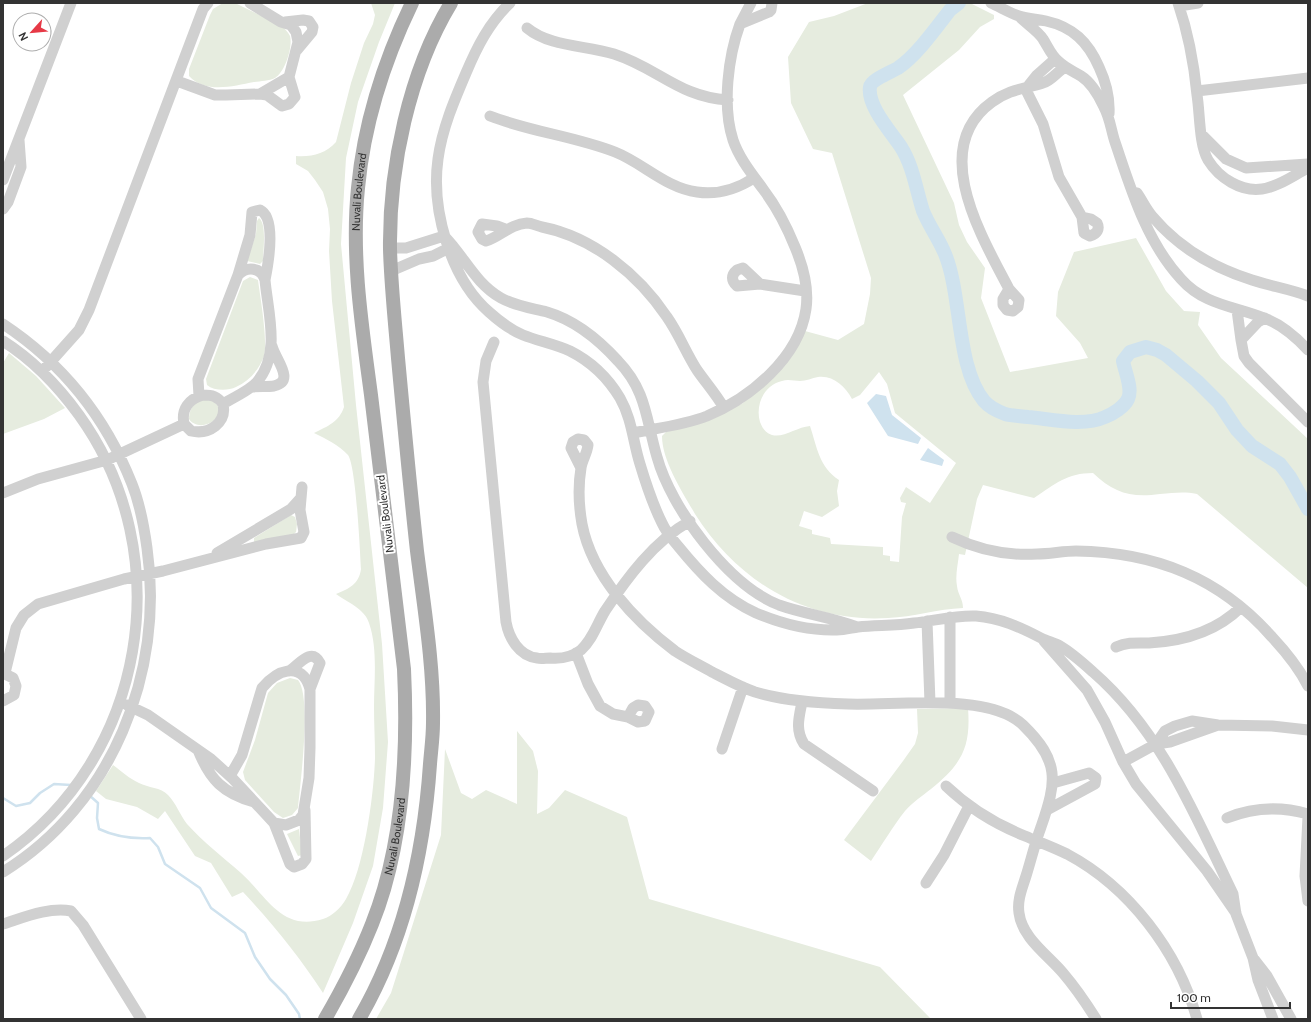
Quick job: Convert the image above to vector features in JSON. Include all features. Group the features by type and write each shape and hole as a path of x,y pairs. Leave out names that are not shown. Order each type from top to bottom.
{"main road":[{"name":"Nuvali Boulevard","path":"325,1019 344,986 373,923 390,866 399,810 406,719 404,669 362,326 356,259 356,221 358,187 373,104 396,37 412,3"},
{"path":"359,1019 373,995 398,933 415,874 426,813 433,723 430,668 406,443 390,248 395,175 400,142 430,42 451,3"}],"street":[{"path":"3,179 71,3"},
{"path":"177,81 215,94 268,95 282,106 289,104 295,97 289,76 298,42 296,32 291,25 281,22 250,3"},
{"path":"510,3 492,22 475,53 450,111 437,162 437,188 444,236 462,280 485,309 496,318 522,335 568,350 589,363 602,374 620,398 633,433 640,463 661,523 703,575 744,607 776,621 807,628 841,630 858,627 897,625 950,617 974,616 1002,620 1029,631 1042,639 1061,646 1098,676 1132,712 1156,744 1185,795 1233,894 1236,914 1273,1019"},
{"path":"633,433 690,421 724,408 741,398 758,384 792,346 803,321 806,308 805,275 795,246 775,208 754,178 733,140 728,114 730,59 744,13 752,3"},
{"path":"740,24 750,18 769,12 771,10 772,3"},
{"path":"991,3 1019,16 1057,24 1076,33 1084,40 1090,48 1099,67 1108,92 1109,119"},
{"path":"1198,3 1178,5 1190,48 1205,152 1214,168 1221,175 1242,188 1261,190 1268,188 1308,166"},
{"path":"42,372 79,330 89,310 205,5"},
{"path":"1019,16 1043,38 1055,59 1065,67 1082,76 1092,86 1109,119 1135,203 1154,240 1180,279 1196,293 1207,300 1265,318 1297,339 1308,350"},
{"path":"281,22 290,23 303,20 310,21 312,24 312,32 300,44 296,52"},
{"path":"1043,38 1045,28 1050,25 1057,24"},
{"path":"527,28 533,33 547,39 598,49 630,60 691,93 714,99 728,100"},
{"path":"1027,86 1055,59"},
{"path":"1009,290 989,251 973,214 961,165 962,150 969,128 986,106 1006,94 1027,86 1043,83 1065,67"},
{"path":"1082,76 1092,76 1096,74 1099,67"},
{"path":"260,94 289,76"},
{"path":"1197,91 1308,78"},
{"path":"1027,86 1043,124 1059,177 1082,217"},
{"path":"490,116 523,128 596,145 636,163 666,181 686,190 707,192 726,190 744,184 754,178"},
{"path":"1203,136 1226,159 1246,168 1308,166"},
{"path":"3,209 8,202 21,167 19,139"},
{"path":"1127,179 1152,216 1182,244 1202,258 1212,264 1244,277 1308,296"},
{"path":"199,396 198,379 238,275 250,235 250,215 252,212 260,210 266,216 268,222 269,252 265,280 272,345 276,359 285,373 284,378 278,385 252,387"},
{"path":"505,229 527,223 563,232 596,249 623,268 661,309 698,371 717,395 724,408"},
{"path":"390,248 406,248 429,239 444,236"},
{"path":"391,271 419,259 433,256 450,248"},
{"path":"450,248 480,282 500,298 562,318 592,337 608,350 636,382 645,405 661,470 675,498 690,522 703,541 727,569 764,598 793,609 842,621 858,627"},
{"path":"238,275 242,271 252,269 260,271 265,280"},
{"path":"760,284 806,291"},
{"path":"1238,310 1244,356 1308,422"},
{"path":"1241,340 1258,322 1265,318"},
{"path":"3,324 21,336 51,362 69,380 94,412 119,455 139,504 144,528 150,574 149,637 145,664 133,706 117,744 81,802 49,837 21,862 3,872"},
{"path":"3,341 42,372 70,402 107,460 125,509 131,531 137,576 135,641 130,666 120,702 98,750 69,794 24,842 3,856"},
{"path":"494,342 486,361 483,382 506,622 508,634 520,650 537,658 556,659 576,653 589,641 616,593 644,560 670,536 690,522"},
{"path":"223,404 252,387 270,361 272,345"},
{"path":"199,396 215,396 223,404 224,410 221,421 207,431 190,431 184,424 182,418 185,407 193,399 199,396"},
{"path":"3,493 38,479 107,460 184,424"},
{"path":"581,468 580,496 583,528 598,566 605,579 642,623 675,651 692,662 756,692 802,702 878,705 950,702 997,710 1018,720 1044,749 1052,772 1053,783 1047,810 1018,901 1021,922 1025,931 1075,989 1096,1019"},
{"path":"3,701 14,695 16,686 13,678 4,673 16,628 24,615 33,607 52,599 137,576 266,544 297,540 303,536 300,510 302,487"},
{"path":"210,558 291,509 300,499"},
{"path":"247,537 252,548"},
{"path":"952,537 968,545 1001,553 1036,554 1081,552 1130,555 1150,559 1186,572 1207,582 1241,607 1278,643 1301,672 1308,686"},
{"path":"1116,647 1131,643 1166,641 1198,634 1220,624 1241,607"},
{"path":"950,617 950,702"},
{"path":"927,621 930,703"},
{"path":"1042,639 1087,690 1105,722 1123,762 1136,784 1199,861 1236,914"},
{"path":"576,653 588,684 600,706 613,714 628,717"},
{"path":"120,702 133,706 198,749 230,776 274,822 290,864 294,867 299,866 306,859 305,809 310,748 310,689 320,663 318,660 312,656 307,657 289,670 274,676 262,688 242,755 230,776"},
{"path":"289,670 299,672 304,676 310,689"},
{"path":"722,749 743,687"},
{"path":"802,702 798,726 799,733 804,744 873,791"},
{"path":"1123,762 1156,744 1165,731 1183,723 1196,721 1218,725 1259,725 1308,730"},
{"path":"198,749 206,769 220,784 230,793 256,803"},
{"path":"1047,810 1095,784 1096,778 1089,773 1053,783"},
{"path":"946,786 969,806 1001,825 1066,854 1116,888 1140,912 1160,939 1194,1007 1197,1019"},
{"path":"926,883 944,855 969,806"},
{"path":"1227,818 1248,811 1271,808 1308,814"},
{"path":"274,822 286,825 293,823 299,820 305,809"},
{"path":"1308,817 1305,876 1308,901"},
{"path":"3,924 60,909 71,911 83,924 141,1019"},
{"path":"1252,958 1267,976 1291,1019"}],"shaded area":[{"path":"223,3 235,3 282,26 288,33 291,41 289,53 285,65 279,75 275,78 229,87 212,87 196,82 189,76 189,69 210,15 213,9"},
{"path":"371,3 395,3 379,42 358,102 346,158 341,244 356,405 382,644 388,742 383,808 373,866 353,923 323,993 305,966 265,916 243,892 232,897 211,863 195,856 165,811 158,819 137,807 106,799 96,791 113,765 143,785 165,792 187,824 200,837 241,873 276,909 285,916 296,920 308,922 330,916 342,906 352,886 358,869 367,831 373,791 375,758 375,654 372,633 367,618 355,606 336,594 353,585 360,574 361,569 357,509 351,462 348,455 336,445 314,433 336,420 344,407 332,301 328,209 323,192 308,171 296,164 296,156 318,154 336,142 351,83 364,43 373,24 375,15"},
{"path":"868,3 970,3 994,15 994,19 980,27 959,50 903,95 954,203 959,225 967,242 985,268 981,298 1010,372 1088,358 1080,343 1056,316 1058,292 1074,252 1136,238 1166,291 1184,311 1200,312 1198,325 1221,358 1308,439 1308,588 1197,494 1183,492 1150,495 1132,494 1108,485 1093,473 1068,477 1034,498 983,485 977,499 965,555 959,554 956,582 963,608 888,618 858,618 830,613 803,605 777,593 754,578 732,560 712,538 695,514 679,487 665,456 662,436 666,432 710,420 743,403 805,331 838,340 864,324 870,294 871,278 832,153 813,149 791,103 788,57 809,22 834,16","holes":["879,372 887,384 895,413 956,463 930,503 906,487 900,498 901,502 906,503 902,517 899,562 890,561 890,556 883,555 883,547 831,544 830,538 812,534 812,530 799,526 804,511 822,517 839,506 837,491 839,480 832,475 823,463 810,426 777,436 767,433 760,422 759,416 760,403 766,391 776,383 784,380 802,381 818,377 829,378 838,382 852,399 860,395"]},
{"path":"259,218 264,232 263,261 260,264 247,261 256,234 257,221"},
{"path":"250,277 258,280 265,340 264,356 256,370 241,385 221,390 210,387 207,385 206,379 243,281"},
{"path":"9,353 36,376 65,408 44,419 3,434 3,363"},
{"path":"211,397 220,409 216,418 204,425 197,425 191,422 189,419 193,406"},
{"path":"291,515 295,517 297,524 296,532 293,535 254,542 254,538"},
{"path":"290,678 298,680 302,689 305,722 298,808 292,815 283,818 274,812 245,780 243,772 255,740 268,693 277,683"},
{"path":"968,708 969,722 966,744 957,763 942,780 905,811 871,861 844,840 915,744 918,733 917,709"},
{"path":"517,731 533,751 538,771 537,814 549,808 565,790 627,817 649,899 880,967 931,1019 376,1019 391,993 441,835 445,749 461,793 472,799 486,790 517,804"},
{"path":"299,829 302,855 298,856 287,834"}],"water":[{"path":"876,394 886,396 892,415 921,438 918,444 888,436 867,403"},
{"path":"928,448 944,460 942,466 920,460"}],"waterway":[{"path":"959,3 950,10 926,41 905,63 871,84 870,94 876,110 905,154 923,211 945,254 954,289 968,369 975,387 984,401 989,406 1005,414 1067,422 1087,422 1096,420 1115,412 1124,405 1128,399 1130,390 1123,361 1130,352 1146,347 1157,350 1166,355 1197,381 1219,403 1237,430 1252,446 1280,464 1290,477 1308,509"},
{"path":"3,798 16,806 30,803 40,793 54,784 71,785"},
{"path":"89,795 98,803 97,818 99,829 124,837 150,838 158,847 165,864 200,888 211,908 245,933 255,957 270,979 286,995 299,1014 300,1019"}]}
